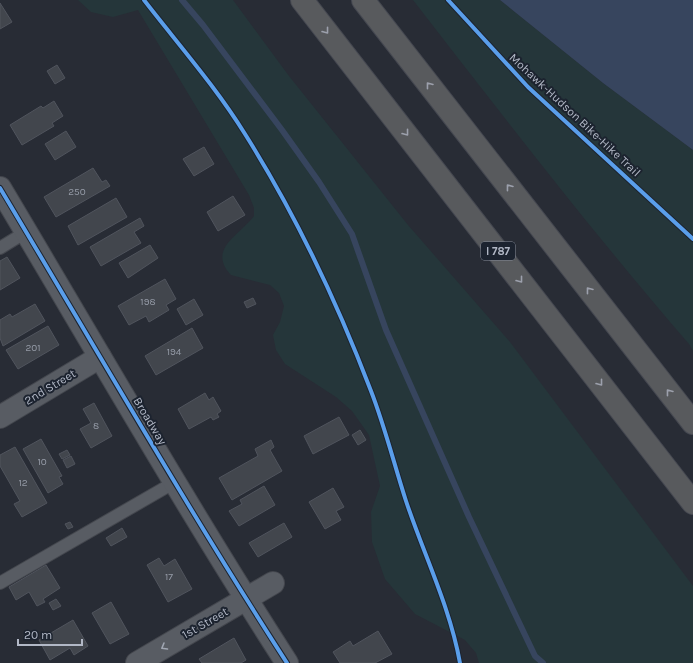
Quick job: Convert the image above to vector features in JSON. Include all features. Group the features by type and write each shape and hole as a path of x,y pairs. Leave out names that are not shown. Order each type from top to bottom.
{"highway":[{"name":"I 787","path":"302,0 693,503"},
{"path":"363,0 693,423"}],"street":[{"name":"Broadway","path":"0,188 175,482 246,599 288,663"},
{"name":"2nd Street","path":"0,417 100,357"},
{"name":"1st Street","path":"137,663 273,583"}],"lane":[{"path":"0,248 26,232"},
{"path":"0,582 175,482"}],"shaded area":[{"path":"78,0 233,0 289,76 408,225 510,342 693,586 693,663 479,663 476,653 465,640 415,614 385,579 372,542 371,512 380,486 369,435 352,411 336,397 285,364 276,350 273,335 280,322 284,306 279,293 270,285 231,275 224,266 222,258 228,243 254,216 254,208 249,195 138,10 113,17 91,12"},
{"path":"413,0 500,0 603,83 693,150 693,351 689,344 618,260 549,174"}],"water":[{"path":"500,0 693,0 693,150 603,83"}],"building":[{"path":"0,3 12,22 0,29"},
{"path":"57,65 65,78 55,84 47,71"},
{"path":"54,101 63,116 52,123 54,126 22,145 10,125 41,106 43,108"},
{"path":"66,131 76,147 55,160 45,144"},
{"path":"204,147 214,164 194,176 183,159"},
{"path":"93,168 102,182 106,180 110,186 56,217 44,197"},
{"path":"233,196 245,215 218,231 207,212"},
{"path":"116,198 127,217 78,245 68,226"},
{"path":"140,218 144,226 134,232 141,243 101,266 90,247"},
{"path":"150,245 158,258 128,278 119,263"},
{"path":"7,257 20,278 0,290 0,261"},
{"path":"165,279 176,299 166,305 169,310 149,322 146,316 129,325 118,306"},
{"path":"253,298 256,304 247,308 244,302"},
{"path":"194,299 203,315 186,325 177,309"},
{"path":"35,304 45,321 3,346 0,338 0,320 10,314 12,317"},
{"path":"48,326 59,345 18,369 6,350"},
{"path":"192,328 203,348 156,375 145,356"},
{"path":"205,393 209,400 213,397 221,411 217,414 219,417 213,420 211,417 189,429 178,409"},
{"path":"94,403 112,436 91,448 80,429 91,423 83,409"},
{"path":"339,417 349,435 313,454 304,436"},
{"path":"360,430 366,440 358,445 352,435"},
{"path":"41,439 62,476 59,477 63,484 48,493 23,449"},
{"path":"271,440 274,447 270,450 282,471 232,500 219,478 258,456 255,449"},
{"path":"15,447 47,503 22,517 14,504 20,501 0,466 0,455"},
{"path":"67,450 70,455 62,459 59,454"},
{"path":"71,456 75,464 67,468 63,460"},
{"path":"264,486 275,505 239,526 229,511 242,504 240,500"},
{"path":"333,488 344,507 336,511 341,520 325,529 309,502"},
{"path":"70,522 73,527 68,529 65,524"},
{"path":"284,523 292,537 258,557 249,543"},
{"path":"122,528 127,537 111,546 106,538"},
{"path":"159,558 164,566 175,559 192,589 168,602 147,565"},
{"path":"46,565 60,588 43,599 45,602 37,606 29,592 16,600 9,587"},
{"path":"56,599 61,606 53,610 49,603"},
{"path":"111,602 129,634 110,644 92,613"},
{"path":"73,620 88,646 74,655 70,648 50,660 39,640"},
{"path":"378,631 392,654 375,663 340,663 333,652 350,641 353,646"},
{"path":"234,638 246,660 241,663 202,663 199,659"}],"waterway":[{"path":"182,0 203,25 282,130 319,182 352,234 386,330 469,517 535,656 543,663"}],"cycle path":[{"path":"144,0 209,83 245,134 298,227 330,292 376,405 406,501 450,622 460,663"},
{"name":"Mohawk-Hudson Bike-Hike Trail","path":"448,0 528,87 693,239"},
{"path":"0,188 177,487 287,663"}]}
